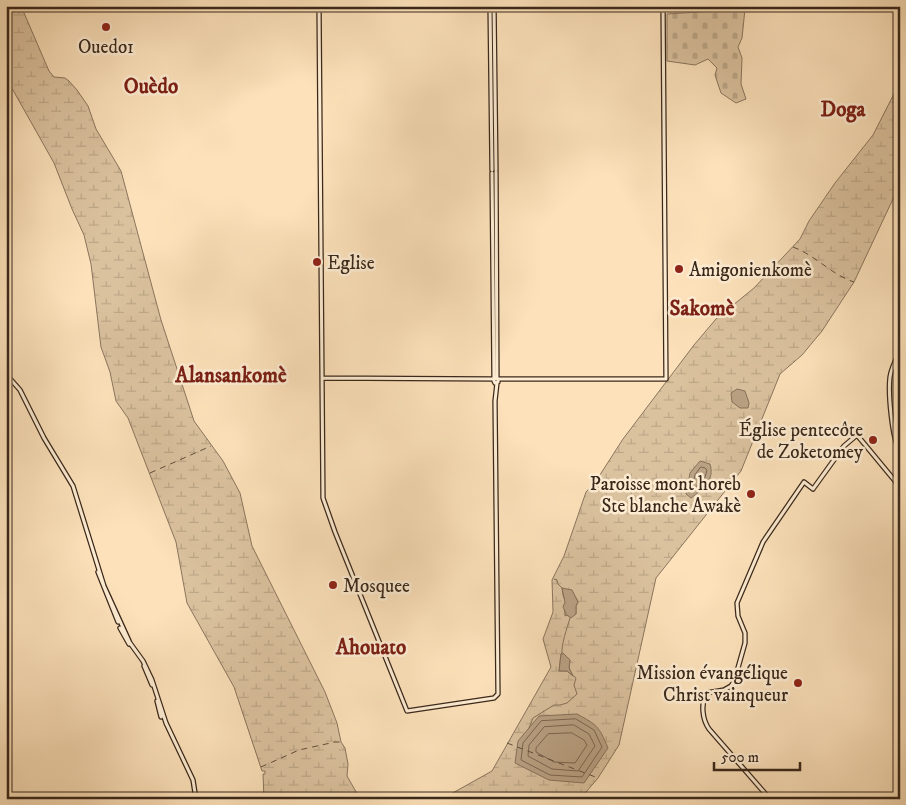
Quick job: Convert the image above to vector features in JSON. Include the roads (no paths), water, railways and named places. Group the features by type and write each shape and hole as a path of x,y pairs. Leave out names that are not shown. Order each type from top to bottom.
{"street":[{"path":"320,6 324,502 407,711 494,698 498,694 494,6"},
{"path":"490,6 494,171"},
{"path":"323,378 487,380 666,379 663,6"},
{"path":"900,351 890,379 894,433 896,445 900,452"},
{"path":"6,375 18,387 44,438 73,486 104,586 130,643 144,661 166,723 193,780 195,799"},
{"path":"770,799 707,727 703,719 704,697 706,693 727,688 731,686 735,679 745,639 745,630 738,616 737,605 758,553 763,542 804,482 813,489 844,446 857,436 900,487"}],"water":[{"path":"737,389 745,391 749,403 748,408 740,408 732,402 731,393"},
{"path":"700,461 710,464 711,475 704,488 691,498 686,494 690,473"},
{"path":"562,588 572,590 578,602 576,614 571,618 567,615 565,616"},
{"path":"563,653 570,660 569,668 573,676 567,671 559,671 561,654"},
{"path":"577,714 597,727 608,748 584,783 549,780 515,763 518,741 539,716"}],"waterway":[{"path":"554,579 557,580 562,588"},
{"path":"562,654 563,641 570,618"},
{"path":"529,728 533,718 554,705 567,703 577,694 574,685 576,678 572,675"}],"place":[{"name":"Ouedo1","path":"106,27"},
{"name":"Eglise","path":"317,262"},
{"name":"Amigonienkomè","path":"679,269"},
{"name":"Église pentecôte de Zoketomey","path":"873,440"},
{"name":"Paroisse mont horeb Ste blanche Awakè","path":"751,494"},
{"name":"Mosquee","path":"333,585"},
{"name":"Mission évangélique Christ vainqueur","path":"798,683"}],"district":[{"name":"Ouèdo","path":"151,86"},
{"name":"Doga","path":"843,109"},
{"name":"Sakomè","path":"702,308"},
{"name":"Alansankomè","path":"231,375"},
{"name":"Ahouato","path":"371,647"}]}
